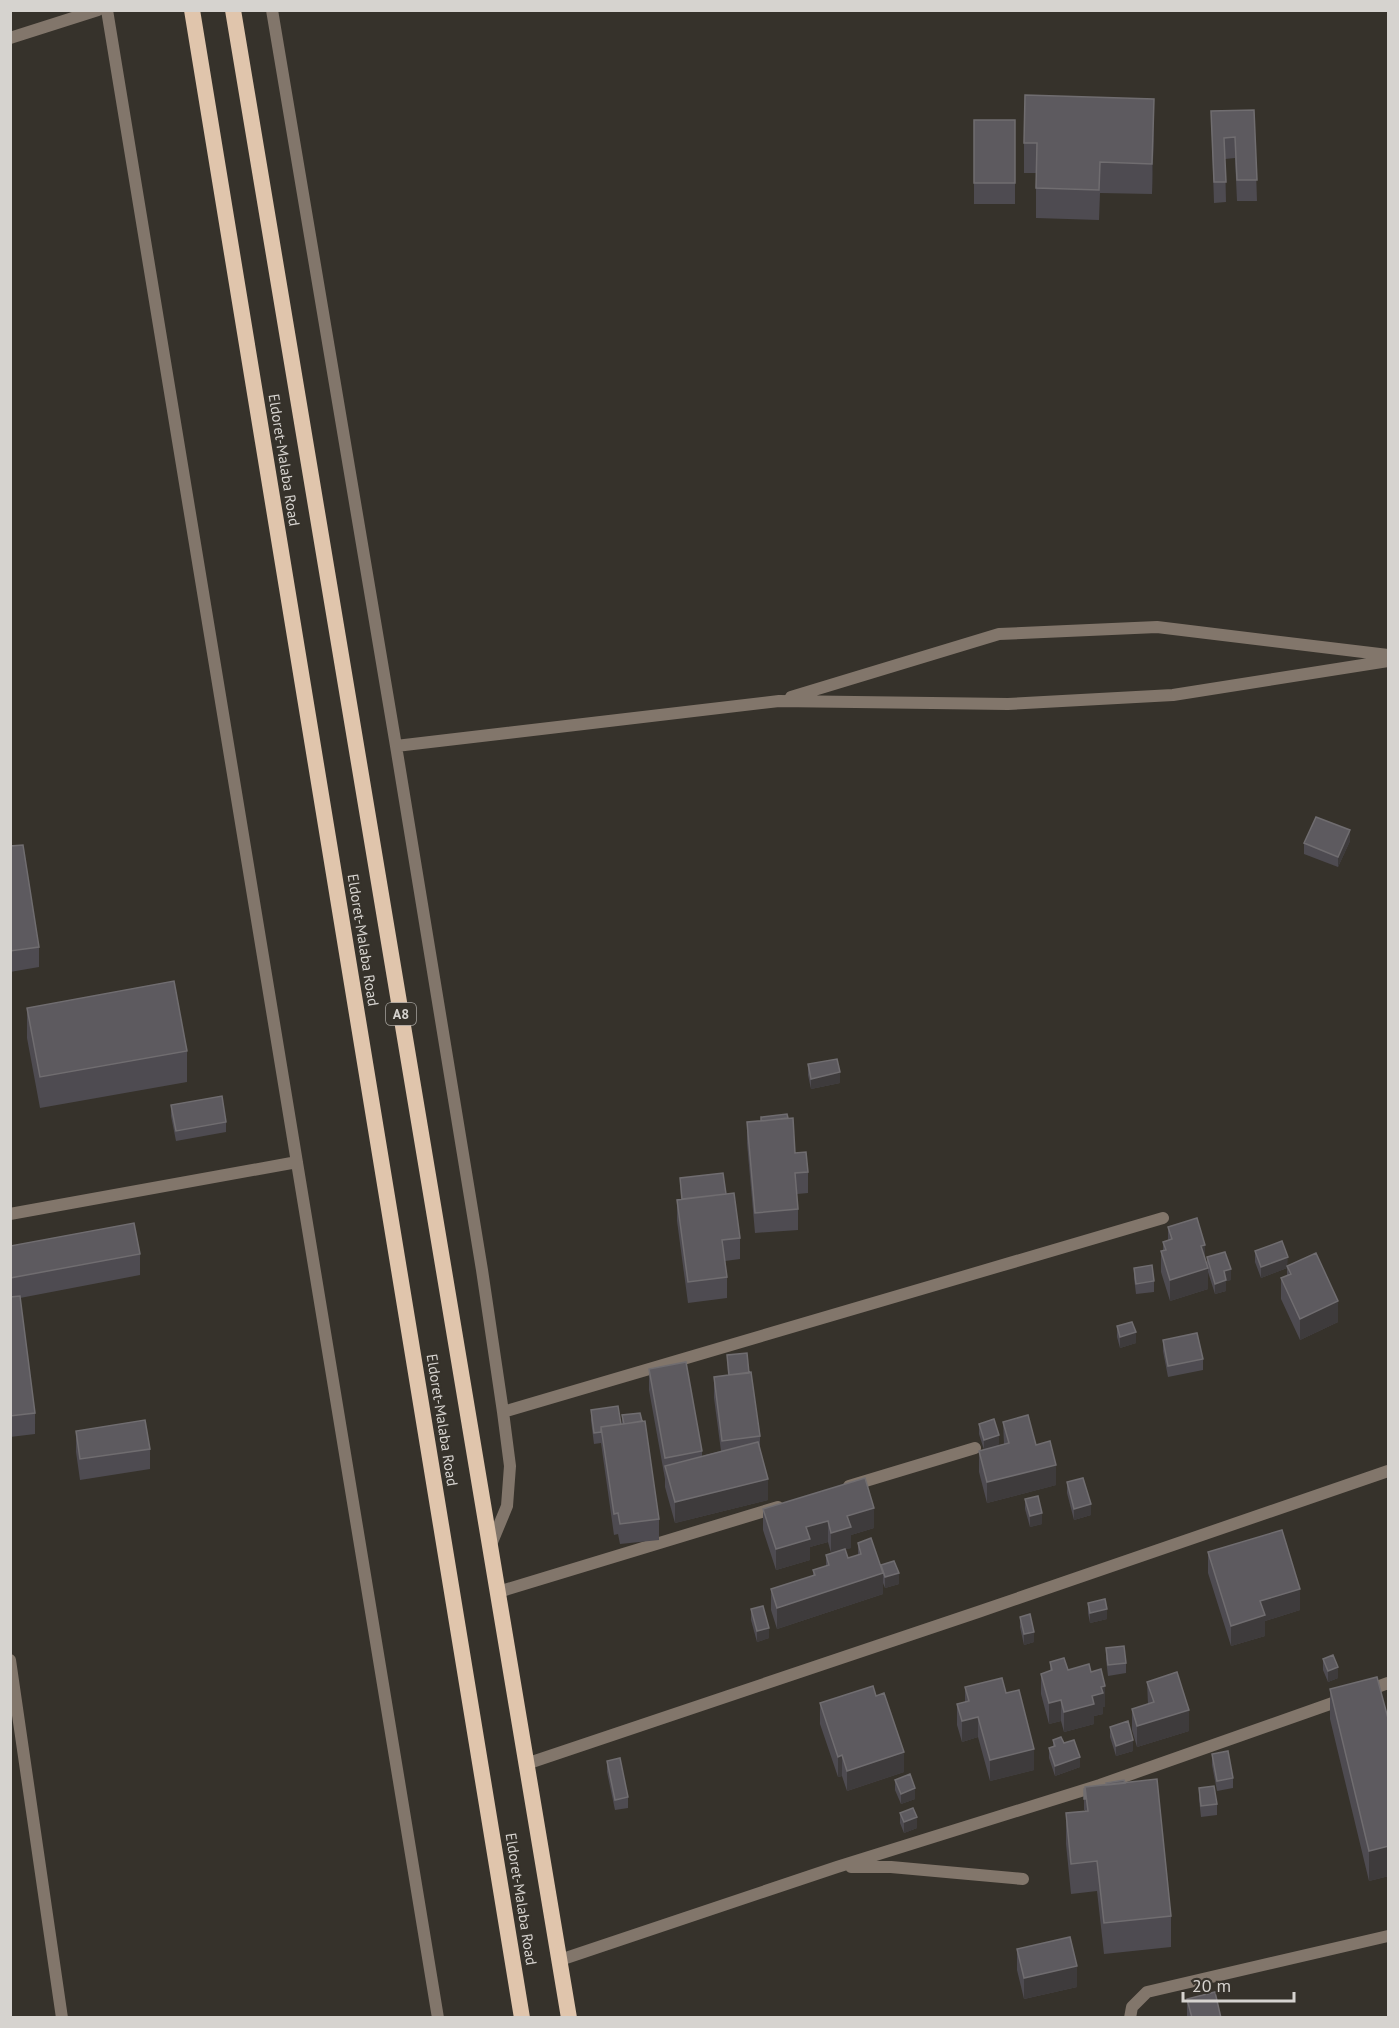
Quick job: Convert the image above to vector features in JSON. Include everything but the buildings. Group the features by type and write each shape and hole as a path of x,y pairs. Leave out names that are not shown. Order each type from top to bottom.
{"highway":[{"name":"Eldoret-Malaba Road","path":"192,10 522,2018"},
{"name":"Eldoret-Malaba Road","path":"233,10 569,2018"}],"street":[{"path":"10,38 98,10"},
{"path":"107,10 438,2018"},
{"path":"272,10 396,746 503,1412 510,1466 507,1506 490,1547"},
{"path":"779,701 999,634 1156,627 1389,654"},
{"path":"396,746 779,701 1008,704 1173,695 1389,661"},
{"path":"10,1214 297,1162"},
{"path":"503,1412 1163,1218"},
{"path":"839,1489 975,1448"},
{"path":"526,1764 1389,1471"},
{"path":"498,1592 794,1503"},
{"path":"10,1660 15,1726 62,2018"},
{"path":"560,1960 837,1867 1100,1785 1389,1683"},
{"path":"837,1867 891,1867 1023,1879"},
{"path":"1130,2018 1132,2007 1147,1992 1389,1936"}]}
